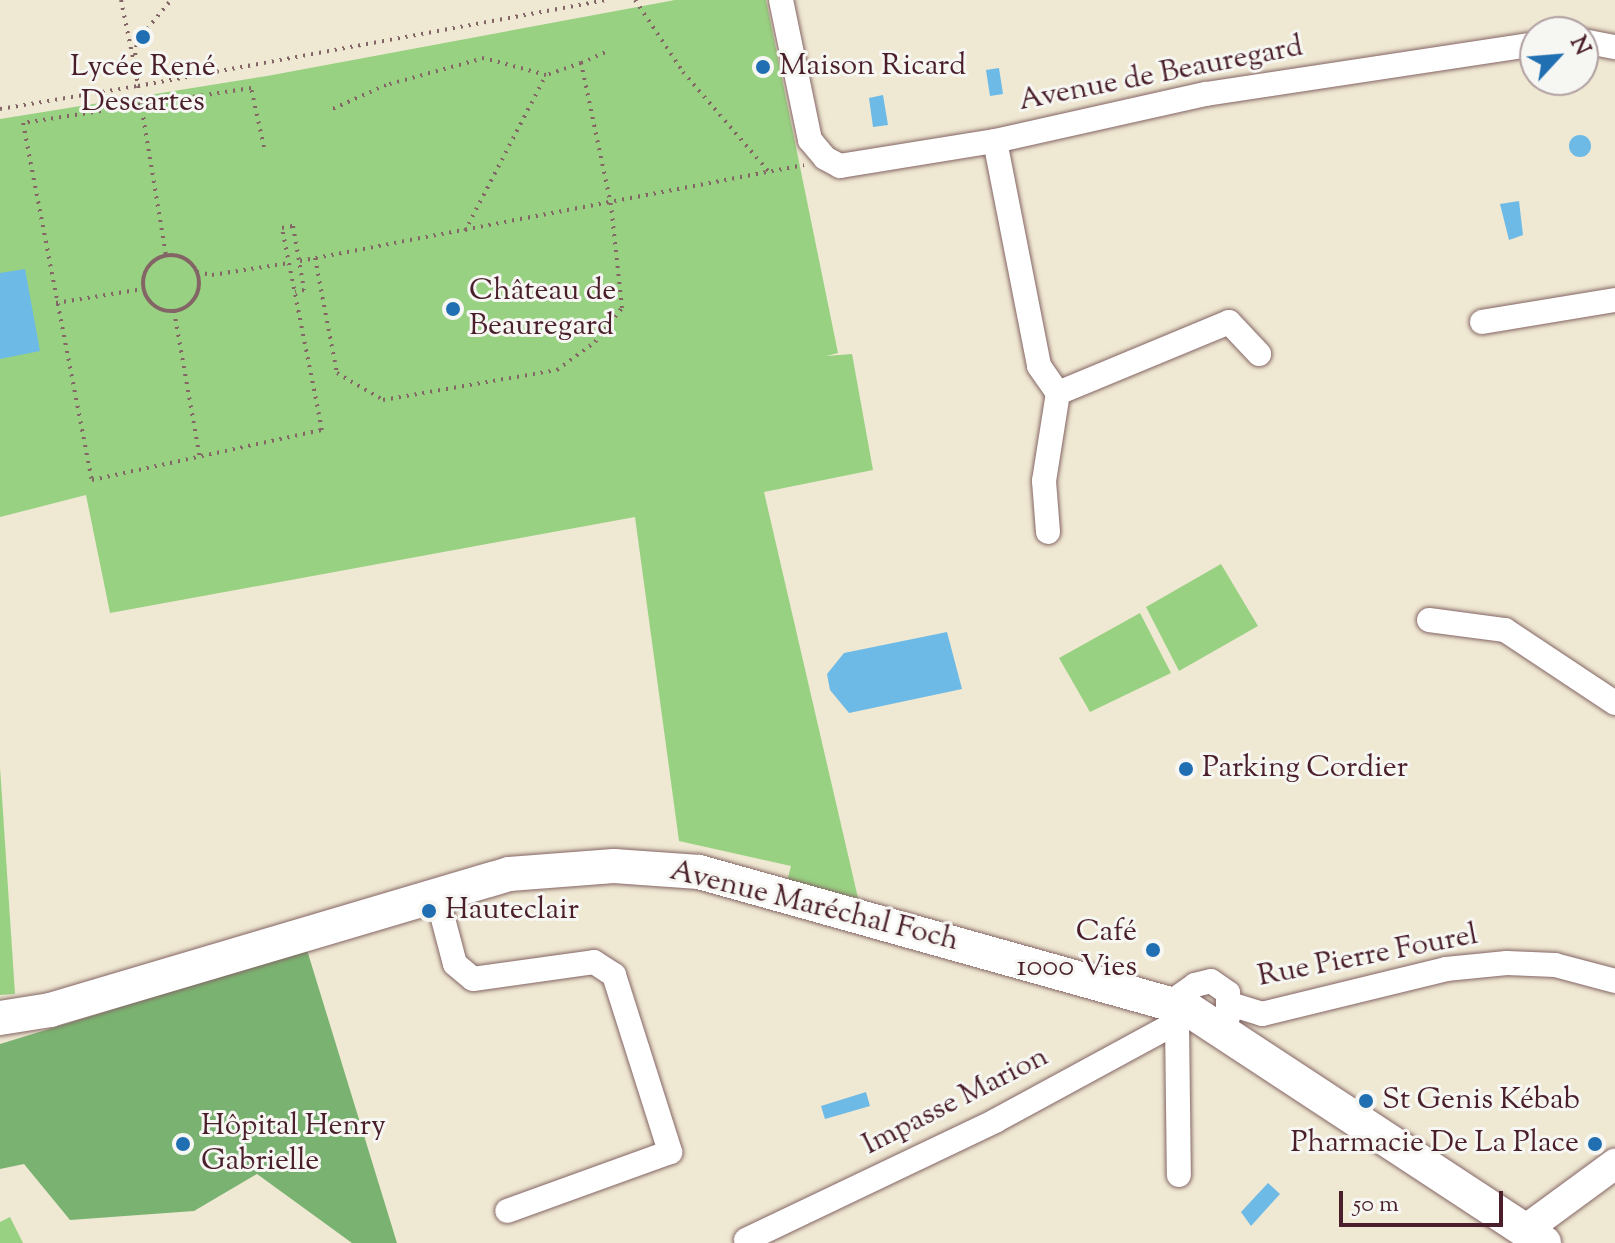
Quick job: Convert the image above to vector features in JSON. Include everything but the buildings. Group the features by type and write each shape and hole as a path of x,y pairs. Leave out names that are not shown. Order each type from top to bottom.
{"main road":[{"name":"Avenue Maréchal Foch","path":"0,1018 50,1010 509,874 563,866 699,872 1179,1011 1227,1018 1527,1239"}],"street":[{"path":"781,0 817,149"},
{"name":"Avenue de Beauregard","path":"817,149 840,166 857,166 995,141 1206,94 1519,46"},
{"path":"995,141 1039,366 1058,393 1044,481 1048,532"},
{"path":"1482,322 1615,300"},
{"path":"1058,393 1229,322 1259,354"},
{"path":"1429,620 1505,630 1615,703"},
{"path":"437,896 455,964 473,979 594,962 614,975 670,1152 507,1211"},
{"name":"Rue Pierre Fourel","path":"1227,1018 1262,1014 1446,969 1507,963 1555,965 1615,981"},
{"path":"1179,1011 1179,1175"},
{"name":"Impasse Marion","path":"746,1240 995,1121 1179,1011"},
{"path":"1527,1239 1615,1164"}],"path":[{"path":"121,0 166,255"},
{"path":"134,63 137,41 171,0"},
{"path":"0,109 606,0"},
{"path":"635,0 683,72 770,173"},
{"path":"330,110 386,85 484,58 546,75 606,52"},
{"path":"315,258 337,373 383,400 557,370 595,342 622,308 611,205 581,63"},
{"path":"465,231 546,75"},
{"path":"264,147 251,88 141,102 23,123 92,480 322,430 282,228 293,226 304,290 295,292"},
{"path":"300,261 770,173 817,149"},
{"path":"166,255 190,262 197,272 195,298 174,311 154,306 143,289 143,274 166,255"},
{"path":"197,272 212,275 289,263"},
{"path":"56,303 143,289"},
{"path":"174,311 200,458"}],"green space":[{"path":"675,0 766,0 838,353 826,356 852,354 873,470 764,492 858,898 787,881 791,866 679,841 635,517 110,613 86,495 0,517 0,119 267,76"},
{"path":"1221,564 1258,626 1179,671 1146,607"},
{"path":"1140,613 1171,673 1090,712 1059,658"},
{"path":"0,767 15,994 0,995"},
{"name":"Hôpital Henry Gabrielle","path":"307,950 397,1243 352,1243 257,1174 194,1211 70,1220 24,1164 0,1169 0,1044"},
{"path":"10,1217 23,1243 0,1243 0,1222"}],"water":[{"path":"999,68 1003,94 990,96 986,70"},
{"path":"883,95 888,125 873,127 869,98"},
{"path":"1580,135 1588,138 1591,146 1588,154 1580,157 1572,154 1569,146 1572,138"},
{"path":"1519,201 1523,235 1509,240 1500,204"},
{"path":"25,269 40,351 0,359 0,273"},
{"path":"947,632 962,689 849,713 830,690 827,674 844,653"},
{"path":"866,1092 870,1106 825,1119 821,1106"},
{"path":"1268,1183 1280,1194 1251,1226 1241,1212"}],"place":[{"name":"Lycée René Descartes","path":"143,37"},
{"name":"Maison Ricard","path":"763,67"},
{"name":"Château de Beauregard","path":"453,309"},
{"name":"Parking Cordier","path":"1186,769"},
{"name":"Hauteclair","path":"429,911"},
{"name":"Café 1000 Vies","path":"1153,950"},
{"name":"St Genis Kébab","path":"1366,1101"},
{"name":"Hôpital Henry Gabrielle","path":"183,1144"},
{"name":"Pharmacie De La Place","path":"1595,1144"}]}
